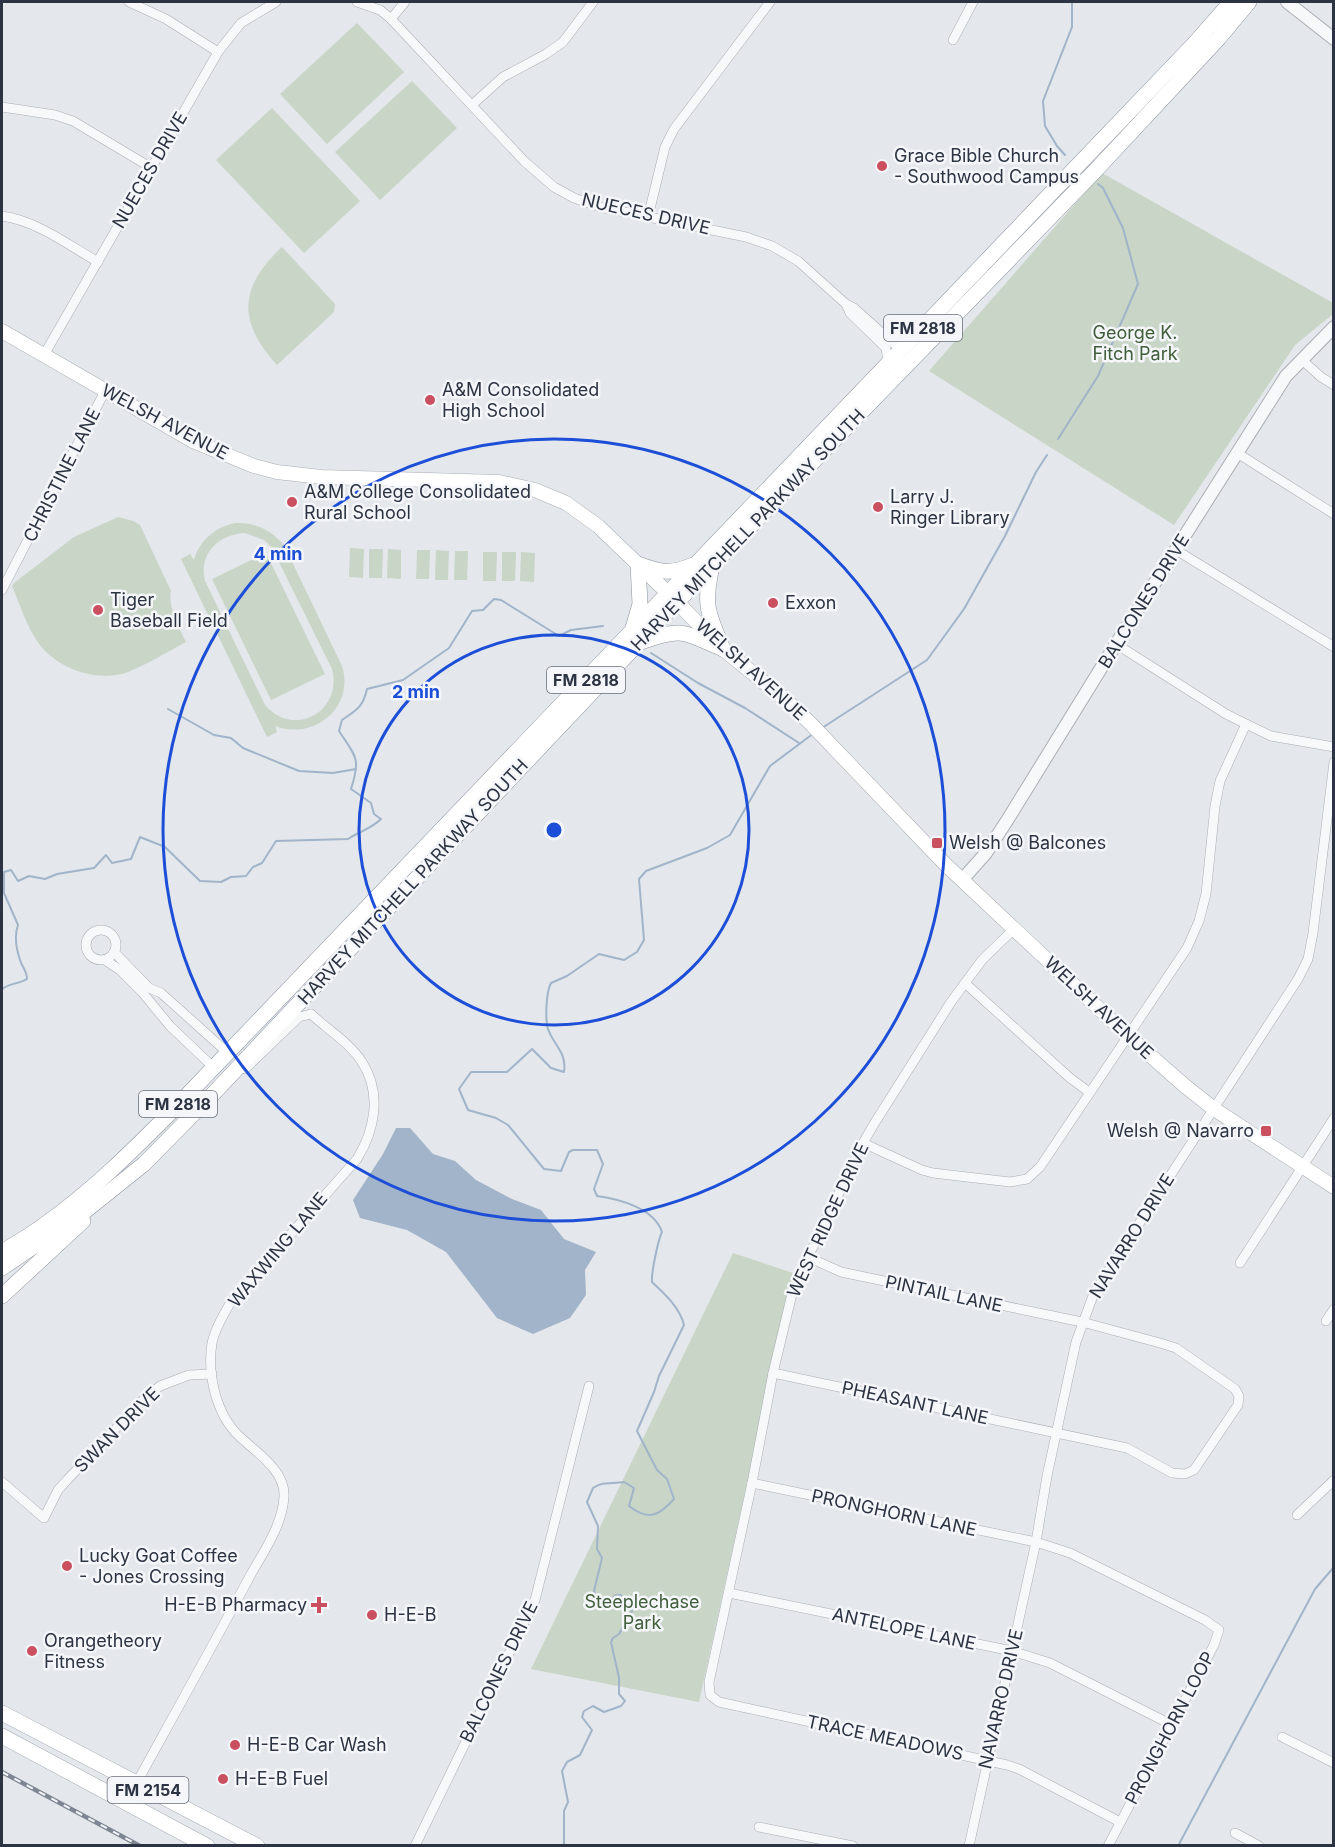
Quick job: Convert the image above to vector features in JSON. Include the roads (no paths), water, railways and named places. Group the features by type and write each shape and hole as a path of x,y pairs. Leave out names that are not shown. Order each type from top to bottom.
{"main road":[{"name":"FM 2818","path":"902,351 1195,44 1231,2"},
{"name":"HARVEY MITCHELL PARKWAY SOUTH","path":"2,1252 44,1226 120,1163 634,639 894,369 1095,171 1219,38 1249,2"},
{"name":"WELSH AVENUE","path":"2,331 209,449 265,470 326,477 487,481 535,490 566,503 582,513 638,564 723,649 787,701 810,723 962,880 1127,1035 1214,1109 1334,1187"},
{"path":"894,369 903,359 902,351"},
{"path":"638,564 659,572 672,572 705,565 708,613 723,649 682,632 634,639 640,604 638,564"},
{"name":"HARVEY MITCHELL PARKWAY SOUTH","path":"2,1268 84,1212 144,1164 311,990 634,639"},
{"path":"2,1296 144,1164"},
{"name":"FM 2154","path":"2,1713 257,1845"},
{"name":"FM 2154","path":"2,1736 207,1845"}],"street":[{"path":"129,2 166,19 218,52"},
{"name":"NUECES DRIVE","path":"44,355 218,52 242,23 276,2"},
{"name":"NUECES DRIVE","path":"357,2 380,10 391,19 524,161 554,187 590,204 746,237 772,246 798,261 902,351"},
{"path":"391,19 405,2"},
{"path":"472,105 503,77 563,42 593,2"},
{"path":"648,217 662,157 674,129 770,2"},
{"path":"953,40 973,2"},
{"path":"1287,2 1334,39"},
{"path":"2,107 55,115 73,121 150,167"},
{"path":"2,216 35,225 98,262"},
{"name":"NUECES DRIVE","path":"846,304 850,313 886,348 894,369"},
{"name":"BALCONES DRIVE","path":"962,880 986,853 1286,376 1334,327"},
{"path":"1301,359 1334,385"},
{"name":"CHRISTINE LANE","path":"2,590 105,391"},
{"path":"1237,453 1334,514"},
{"path":"1176,550 1334,647"},
{"path":"1116,644 1226,714 1270,736 1334,747"},
{"path":"863,1143 933,1173 1010,1182 1027,1179 1040,1167 1187,948 1199,921 1206,894 1215,806 1220,781 1246,724"},
{"name":"NAVARRO DRIVE","path":"969,1845 1082,1322 1094,1293 1298,979 1308,959 1334,762"},
{"name":"WEST RIDGE DRIVE","path":"710,1695 709,1682 773,1373 791,1298 808,1257 863,1143 965,982 982,960 1014,929"},
{"path":"105,960 114,952 115,942 111,934 98,931 90,935 86,943 87,952 94,959 105,960 120,970 170,1026 213,1067"},
{"path":"114,952 149,987 161,993 228,1053"},
{"path":"965,982 1070,1078 1089,1092"},
{"path":"212,1095 249,1066 299,1017 311,1014 309,1006 311,990"},
{"name":"WAXWING LANE","path":"136,1784 281,1518 285,1494 282,1484 266,1459 238,1436 216,1396 212,1374 212,1342 231,1302 357,1159 370,1133 374,1101 368,1073 352,1050 311,1014"},
{"path":"1240,1263 1334,1118"},
{"name":"PINTAIL LANE","path":"808,1257 841,1272 1082,1322 1176,1348 1235,1389 1239,1396 1238,1405 1194,1470 1185,1474 1172,1473 1127,1448 1057,1433"},
{"path":"1326,1321 1334,1309"},
{"name":"PHEASANT LANE","path":"773,1373 1057,1433"},
{"name":"SWAN DRIVE","path":"2,1482 44,1518 62,1485 145,1398 160,1386 176,1378 212,1374"},
{"name":"BALCONES DRIVE","path":"415,1845 535,1600 589,1386"},
{"path":"1298,1515 1334,1480"},
{"name":"PRONGHORN LANE","path":"752,1483 1036,1542"},
{"name":"PRONGHORN LOOP","path":"1036,1542 1070,1553 1205,1620 1219,1630 1214,1646 1108,1845"},
{"name":"ANTELOPE LANE","path":"729,1593 1012,1651 1050,1663 1172,1725"},
{"name":"TRACE MEADOWS","path":"710,1695 719,1702 988,1760 1019,1770 1120,1822"},
{"path":"1282,1737 1334,1764"},
{"path":"759,1827 853,1845"},
{"path":"1235,1833 1259,1845"}],"water":[{"path":"396,1128 410,1128 433,1154 455,1161 476,1180 512,1199 541,1210 564,1239 596,1252 585,1270 586,1295 570,1318 533,1334 497,1318 446,1252 407,1230 360,1218 353,1200 383,1154"}],"waterway":[{"path":"1065,155 1045,126 1043,101 1072,27 1072,2"},
{"path":"1058,439 1098,376 1138,284 1123,228 1103,188 1098,184"},
{"path":"822,728 927,660 964,609 1047,455"},
{"path":"2,989 27,979 17,947 18,925 4,893 4,872 11,870 18,881 29,876 45,879 57,874 94,868 106,855 112,863 131,859 140,837 165,847 200,881 221,882 231,877 246,876 253,867 262,863 276,841 348,839 381,819 374,814 371,803 351,789 356,771 355,758 339,731 342,720 361,704 367,689 403,680 449,648 472,611 483,610 494,599 501,600 559,636 571,630 603,626"},
{"path":"651,653 698,683 745,708 799,743"},
{"path":"168,709 214,735 231,738 243,748 299,771 333,773 356,769"},
{"path":"564,1846 564,1811 568,1802 562,1771 567,1762 580,1755 592,1730 582,1717 584,1711 593,1706 604,1712 621,1706 625,1701 619,1694 619,1678 611,1642 619,1634 632,1611 621,1595 616,1595 604,1604 599,1603 594,1591 602,1558 597,1549 598,1526 587,1502 593,1488 604,1484 624,1482 634,1488 629,1506 642,1514 658,1513 674,1499 667,1479 657,1470 637,1431 659,1376 684,1325 676,1307 652,1282 655,1257 662,1232 652,1217 635,1206 597,1196 594,1189 603,1164 597,1150 573,1150 569,1152 561,1171 544,1169 508,1125 496,1118 468,1110 459,1089 471,1072 507,1072 532,1049 551,1068 564,1072 564,1059 547,1025 547,999 551,983 567,976 599,954 624,960 637,952 644,940 639,879 646,871 707,848 730,835 770,766 814,733"},
{"path":"1178,1846 1315,1589 1334,1567"}],"railway":[{"path":"2,1772 140,1846"}],"place":[{"name":"Grace Bible Church - Southwood Campus","path":"882,166"},
{"name":"A&M Consolidated High School","path":"430,400"},
{"name":"A&M College Consolidated Rural School","path":"292,502"},
{"name":"Larry J. Ringer Library","path":"878,507"},
{"name":"Exxon","path":"773,603"},
{"name":"Tiger Baseball Field","path":"98,610"},
{"name":"Welsh @ Balcones","path":"937,843"},
{"name":"Welsh @ Navarro","path":"1266,1131"},
{"name":"Lucky Goat Coffee - Jones Crossing","path":"67,1566"},
{"name":"H-E-B Pharmacy","path":"319,1605"},
{"name":"H-E-B","path":"372,1615"},
{"name":"Orangetheory Fitness","path":"32,1651"},
{"name":"H-E-B Car Wash","path":"235,1745"},
{"name":"H-E-B Fuel","path":"223,1779"}],"park label":[{"name":"George K. Fitch Park","path":"1135,343"},
{"name":"Steeplechase Park","path":"642,1612"}]}
